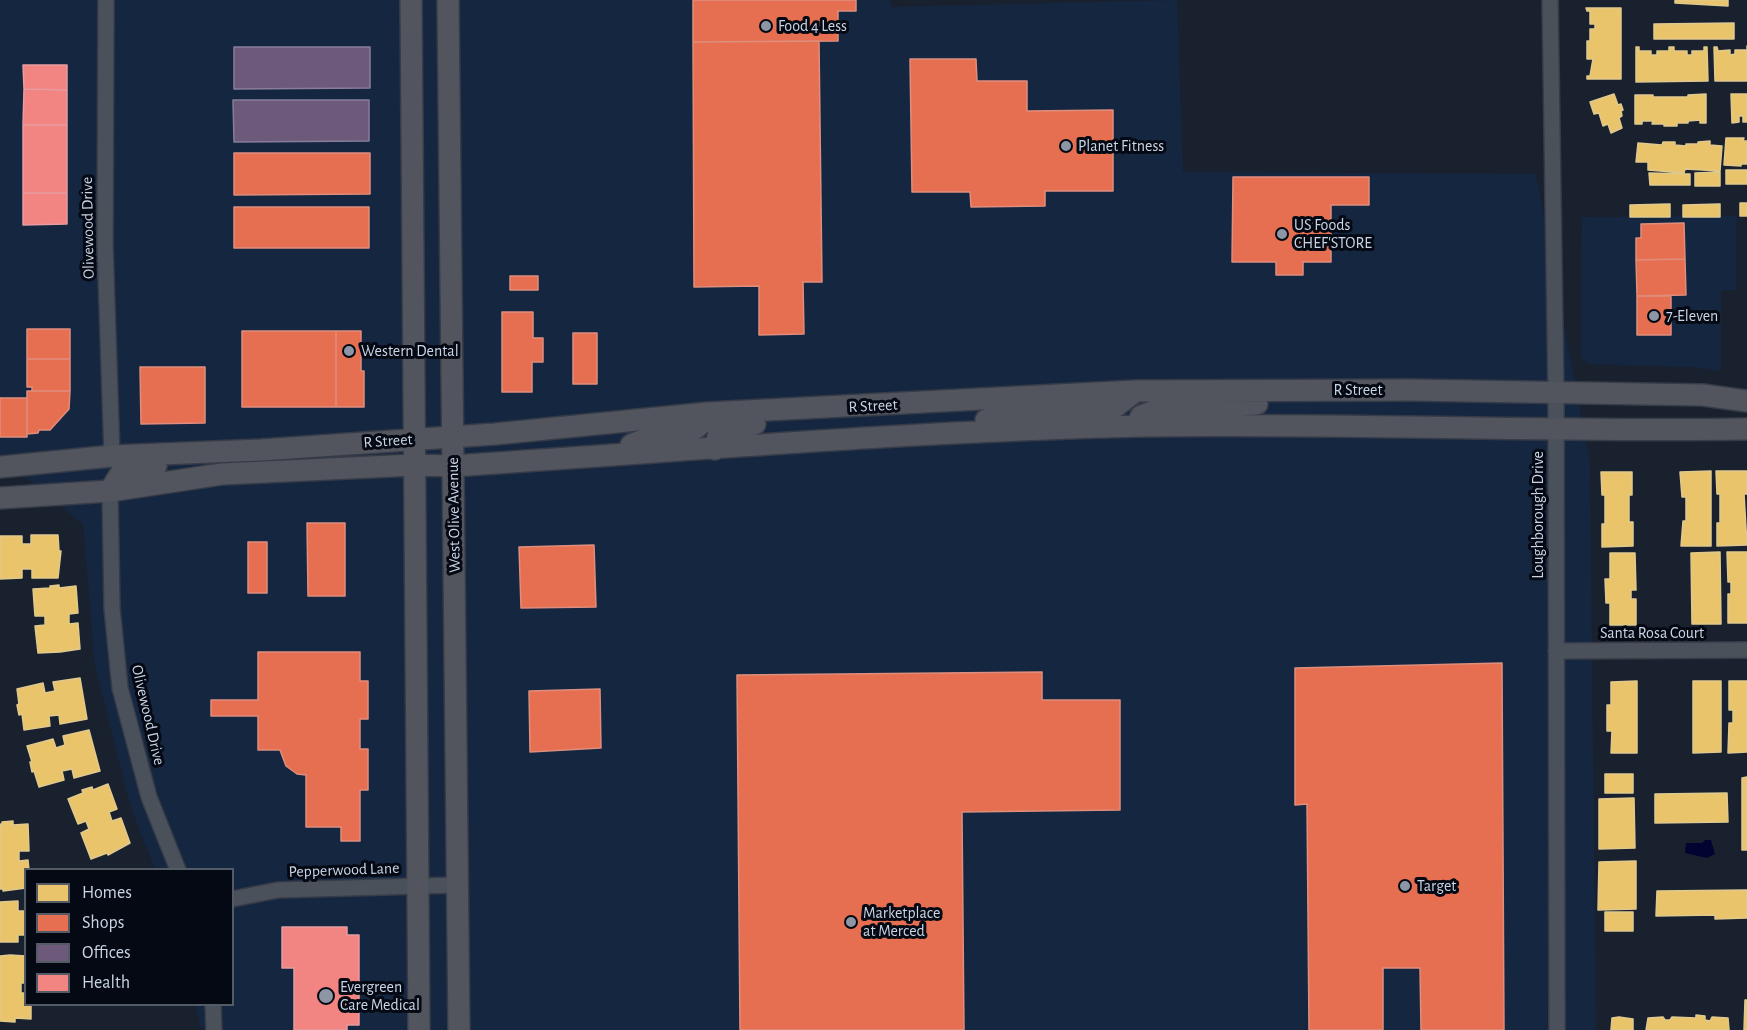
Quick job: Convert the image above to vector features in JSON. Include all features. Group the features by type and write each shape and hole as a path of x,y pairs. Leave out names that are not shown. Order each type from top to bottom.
{"street":[{"name":"Olivewood Drive","path":"106,0 105,245 112,456"},
{"path":"411,0 419,1030"},
{"name":"West Olive Avenue","path":"448,0 459,1030"},
{"name":"Loughborough Drive","path":"1550,0 1556,393 1557,1030"},
{"name":"R Street","path":"0,467 112,456 452,437 708,413 1136,391 1410,390 1703,395 1747,402"},
{"path":"968,432 985,420 1001,417 1103,411 1125,401 1136,391"},
{"path":"1137,426 1141,417 1157,410 1259,404 1284,391"},
{"path":"715,449 719,432 730,426 837,418 857,406"},
{"path":"619,454 635,443 693,431 703,425 708,413"},
{"name":"R Street","path":"0,498 110,491 222,474 414,465 453,466 968,432 1137,426 1374,425 1556,430 1747,429"},
{"path":"110,491 122,473 135,469 191,462 208,452"},
{"path":"0,480 82,472 112,456"},
{"name":"Olivewood Drive","path":"110,491 112,608 120,687 149,797 177,868"},
{"name":"Santa Rosa Court","path":"1556,651 1747,650"},
{"name":"Pepperwood Lane","path":"234,899 278,890 457,885"},
{"path":"213,1006 214,1030"}],"shaded area":[{"path":"0,0 890,0 891,7 1177,0 1183,172 1536,174 1590,464 1596,1030 205,1030 200,1026 196,1006 234,1006 234,868 155,868 131,808 95,666 83,524 0,457"},
{"path":"1736,216 1736,290 1721,290 1721,371 1695,367 1588,364 1581,357 1582,217"},
{"path":"1705,840 1711,840 1715,854 1707,858 1685,853 1686,843 1702,843"}],"building: Homes":[{"path":"1675,0 1728,0 1728,6 1675,3"},
{"path":"1586,8 1621,8 1621,79 1587,79 1587,76 1590,76 1593,59 1587,59 1587,41 1590,41 1590,29 1595,29 1595,24 1590,24 1590,11"},
{"path":"1734,23 1734,39 1654,39 1654,24"},
{"path":"1636,47 1639,47 1639,51 1651,51 1651,55 1657,55 1657,51 1669,51 1669,47 1674,47 1674,51 1687,51 1687,55 1692,55 1692,51 1704,51 1704,47 1707,47 1708,81 1636,82"},
{"path":"1714,47 1717,47 1718,51 1730,50 1730,55 1735,54 1735,50 1747,50 1747,81 1715,81"},
{"path":"1614,94 1618,105 1621,104 1623,110 1619,118 1622,128 1611,133 1608,124 1603,126 1599,113 1594,114 1590,102"},
{"path":"1706,94 1706,123 1700,123 1700,120 1677,123 1677,126 1652,124 1653,121 1642,121 1642,124 1635,124 1635,95 1688,97 1688,95"},
{"path":"1731,94 1747,94 1747,122 1743,122 1743,116 1739,116 1739,122 1732,123"},
{"path":"1726,138 1744,138 1743,141 1747,141 1747,164 1724,165"},
{"path":"1710,141 1710,145 1722,146 1720,171 1685,169 1684,173 1648,170 1648,162 1636,162 1638,143 1662,145 1663,142 1675,142 1675,145 1686,146 1686,144"},
{"path":"1726,170 1747,170 1747,184 1726,184"},
{"path":"1720,172 1720,186 1695,186 1695,173"},
{"path":"1649,173 1690,174 1690,185 1650,185"},
{"path":"1740,203 1747,203 1747,216 1740,216"},
{"path":"1670,204 1670,217 1630,217 1630,205"},
{"path":"1720,204 1720,217 1683,217 1683,205"},
{"path":"1711,471 1711,546 1681,546 1683,521 1686,521 1686,497 1682,497 1680,472"},
{"path":"1716,471 1747,471 1747,494 1744,494 1747,545 1717,546 1720,494 1717,494"},
{"path":"1601,472 1632,472 1629,522 1633,522 1633,546 1602,547 1605,495 1602,495"},
{"path":"31,535 58,535 59,551 61,551 58,578 32,578 32,569 22,569 22,578 0,579 0,536 22,536 22,544 31,544"},
{"path":"1720,552 1721,624 1692,624 1691,553"},
{"path":"1727,552 1747,552 1747,623 1728,623 1728,594 1731,594 1731,582 1728,582"},
{"path":"1610,553 1635,553 1636,590 1631,590 1631,599 1636,599 1636,625 1610,625 1610,603 1606,603 1605,579 1610,579"},
{"path":"59,585 59,588 76,586 78,613 69,614 69,624 78,623 80,649 38,653 35,626 45,625 45,616 35,616 33,589"},
{"path":"80,678 87,719 60,724 59,715 49,716 50,726 24,730 22,714 19,715 17,705 19,704 17,689 43,683 45,693 55,691 53,682"},
{"path":"1637,681 1637,753 1611,753 1612,731 1607,731 1607,705 1611,705 1611,682"},
{"path":"1693,681 1721,681 1721,752 1693,753"},
{"path":"1729,681 1747,681 1747,752 1728,753 1729,723 1733,723 1733,710 1729,710"},
{"path":"89,730 100,771 74,778 72,769 62,771 64,780 39,787 34,771 32,772 30,762 32,762 27,746 53,739 56,748 65,745 63,736"},
{"path":"1605,774 1633,774 1633,793 1605,793"},
{"path":"1747,777 1747,850 1742,850 1742,778"},
{"path":"108,784 117,809 109,812 112,821 121,818 130,843 108,855 107,853 91,859 81,833 89,829 86,821 78,824 68,799 83,793 82,790 92,787 93,790"},
{"path":"1727,793 1728,822 1655,823 1655,794"},
{"path":"1634,798 1635,848 1599,849 1599,799"},
{"path":"13,821 13,825 28,824 29,851 19,851 19,861 28,860 29,868 24,868 24,888 3,891 0,889 0,824 2,825 2,822"},
{"path":"1636,861 1636,909 1598,910 1599,862"},
{"path":"1747,890 1747,918 1715,919 1715,915 1656,916 1657,891"},
{"path":"18,901 18,911 24,911 24,935 18,935 18,942 0,942 0,902"},
{"path":"1605,912 1633,912 1633,931 1605,931"},
{"path":"0,956 24,956 24,983 21,983 21,993 24,993 24,1006 31,1006 31,1019 15,1018 15,1022 0,1021"},
{"path":"1745,1000 1747,1000 1747,1030 1744,1030"},
{"path":"1696,1015 1705,1016 1705,1020 1710,1021 1712,1017 1728,1018 1729,1030 1646,1030 1648,1018 1663,1017 1665,1020 1670,1020 1672,1017 1696,1018"},
{"path":"1612,1018 1633,1019 1633,1030 1611,1030"}],"building: Shops":[{"name":"Food 4 Less","path":"693,0 856,0 856,11 838,11 838,41 693,42"},
{"path":"819,41 822,282 803,282 804,334 759,335 759,286 694,287 693,42"},
{"path":"910,59 976,59 977,81 1027,81 1027,111 1113,110 1113,191 1045,191 1045,206 971,207 970,192 912,192"},
{"path":"234,153 370,153 370,194 234,195"},
{"name":"US Foods CHEF'STORE","path":"1233,177 1369,177 1369,205 1331,205 1331,262 1303,262 1303,275 1276,275 1276,262 1232,262"},
{"path":"234,207 369,207 369,248 234,248"},
{"path":"1684,223 1685,259 1636,260 1636,238 1641,238 1641,224"},
{"path":"1685,259 1686,295 1637,296 1636,260"},
{"path":"510,276 538,276 538,290 510,290"},
{"name":"7-Eleven","path":"1637,296 1671,296 1671,335 1637,335"},
{"path":"502,312 533,312 533,338 543,338 543,362 532,362 532,392 502,392"},
{"path":"27,329 70,329 70,359 27,359"},
{"path":"242,331 336,331 336,407 242,407"},
{"name":"Western Dental","path":"336,331 361,331 364,407 336,407"},
{"path":"573,333 597,333 597,384 573,384"},
{"path":"27,359 70,359 70,391 32,391 32,387 27,387"},
{"path":"140,367 205,367 205,423 141,424"},
{"path":"27,391 70,391 69,409 50,430 39,430 38,433 27,434"},
{"path":"0,398 27,398 27,437 0,437"},
{"path":"307,523 345,523 345,596 308,596"},
{"path":"248,542 267,542 267,593 248,593"},
{"path":"594,545 596,607 521,608 519,547"},
{"path":"258,652 360,652 360,681 368,681 368,719 360,719 360,749 368,749 368,790 360,790 360,841 341,841 341,827 306,827 306,775 297,774 286,766 280,750 258,750 258,716 211,716 211,700 258,700"},
{"name":"Target","path":"1502,663 1504,1030 1421,1030 1420,968 1383,968 1383,1030 1309,1030 1307,804 1295,805 1295,668"},
{"name":"Marketplace at Merced","path":"1042,672 1042,700 1120,700 1120,810 962,812 964,1030 740,1030 737,675"},
{"path":"600,689 601,748 530,752 529,691"}],"building: Offices":[{"path":"234,47 370,47 370,88 234,89"},
{"path":"233,100 369,100 369,141 234,142"}],"building: Health":[{"path":"23,65 67,65 67,90 24,89"},
{"path":"24,89 67,90 67,125 23,125"},
{"path":"23,125 67,125 67,193 23,193"},
{"path":"23,193 67,193 67,224 23,225"},
{"name":"Evergreen Care Medical","path":"282,927 347,927 347,935 359,935 359,1025 347,1025 347,1030 294,1030 294,968 282,968"}],"place":[{"name":"Food 4 Less","path":"766,26"},
{"name":"Planet Fitness","path":"1066,146"},
{"name":"US Foods CHEF'STORE","path":"1282,234"},
{"name":"7-Eleven","path":"1654,316"},
{"name":"Western Dental","path":"349,351"},
{"name":"Target","path":"1405,886"},
{"name":"Marketplace at Merced","path":"851,922"},
{"name":"Evergreen Care Medical","path":"326,996"}]}
